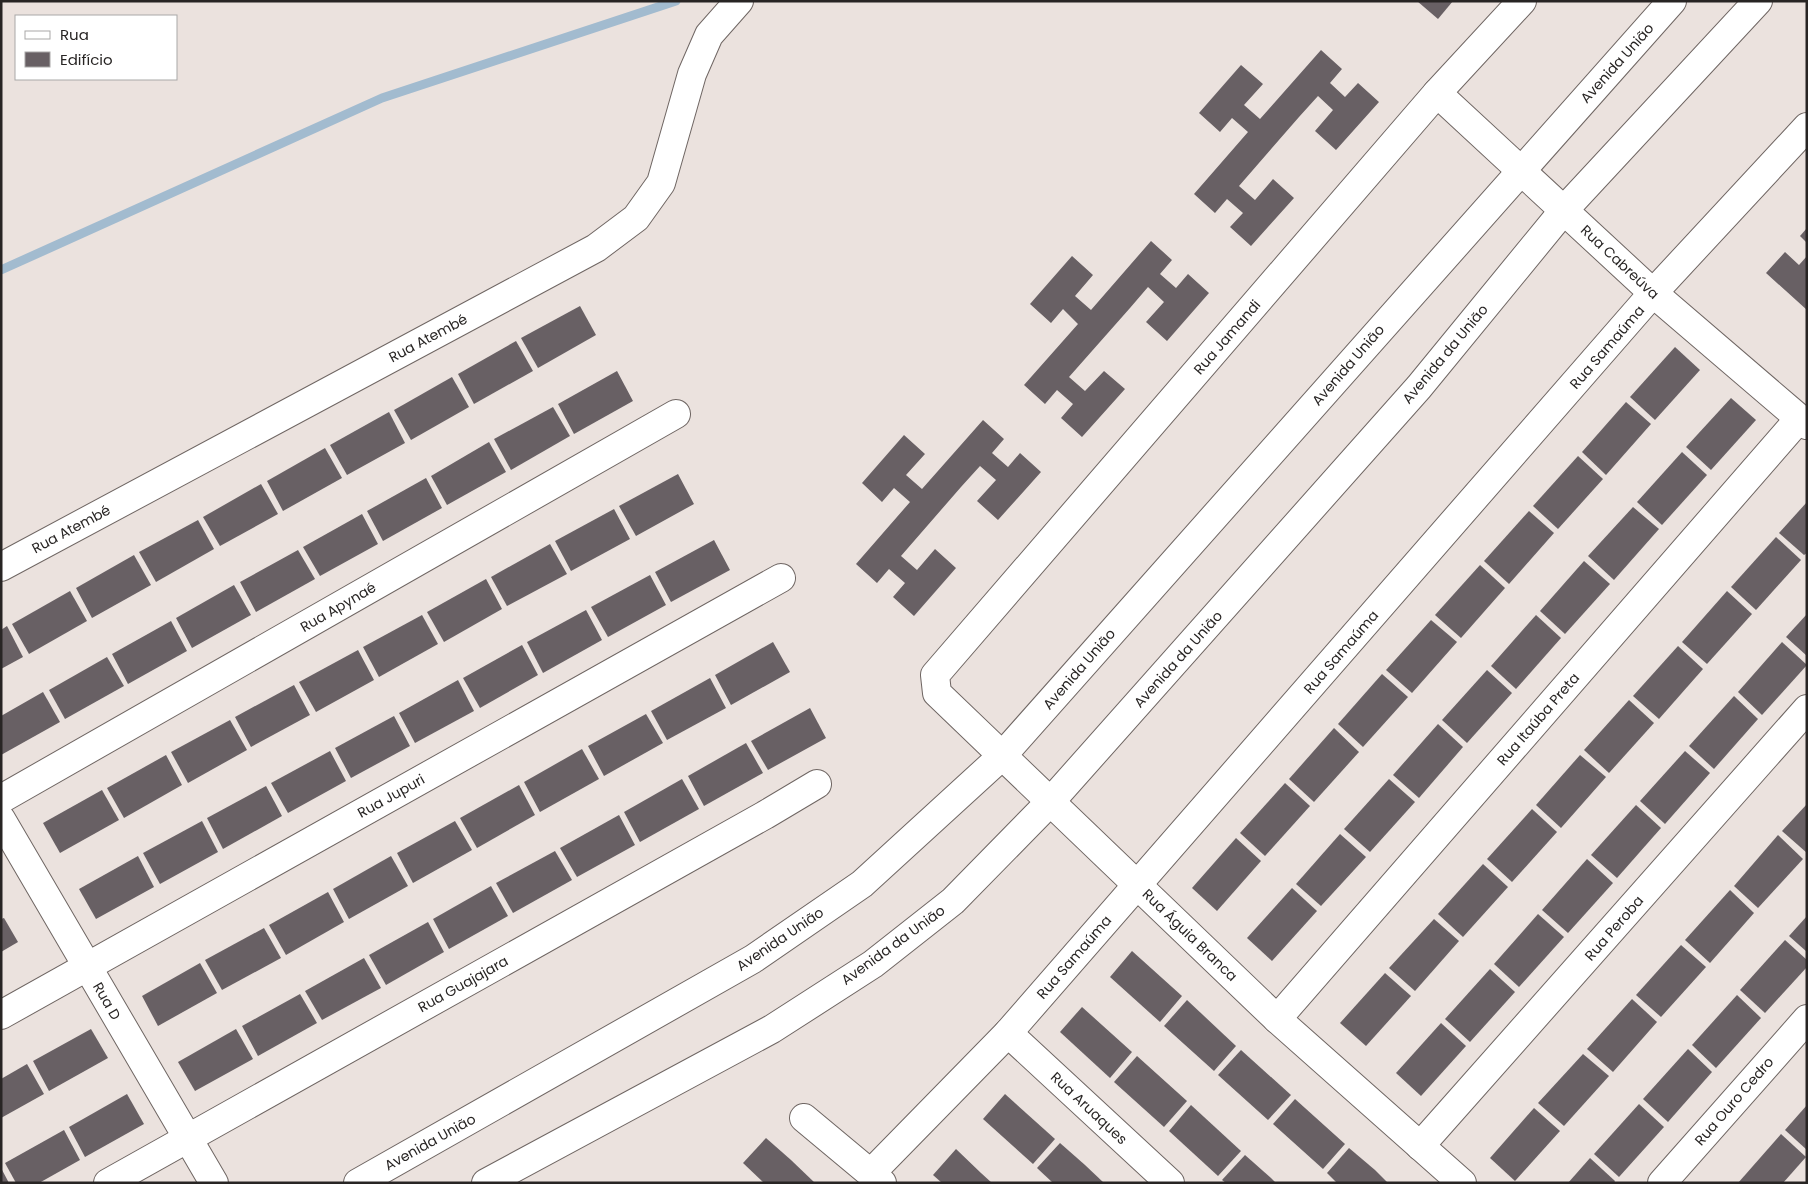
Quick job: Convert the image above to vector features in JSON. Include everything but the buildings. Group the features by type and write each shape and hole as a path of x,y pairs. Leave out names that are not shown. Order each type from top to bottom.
{"street":[{"name":"Rua Atembé","path":"1,566 596,248 636,218 661,183 692,74 709,36 739,1"},
{"name":"Rua Jamandi","path":"935,675 1437,94 1522,1"},
{"name":"Avenida União","path":"358,1183 753,959 862,884 1002,756 1520,170 1672,1"},
{"name":"Avenida da União","path":"486,1183 772,1029 873,964 953,901 1051,801 1419,387 1564,210 1758,1"},
{"name":"Rua Cabreúva","path":"1437,94 1653,293 1803,422"},
{"name":"Rua Samaúma","path":"876,1178 1008,1034 1653,293 1807,127"},
{"name":"Rua Apynaé","path":"1,799 676,414"},
{"name":"Rua Itaúba Preta","path":"1277,1019 1803,422"},
{"name":"Rua Jupuri","path":"1,1015 781,578"},
{"name":"Rua Águia Branca","path":"935,675 937,693 1002,756 1277,1019 1462,1183"},
{"name":"Rua Peroba","path":"1420,1146 1807,709"},
{"name":"Rua Guajajara","path":"108,1183 765,816 817,784"},
{"name":"Rua D","path":"1,819 214,1183"},
{"name":"Rua Ouro Cedro","path":"1662,1183 1807,1019"},
{"name":"Rua Aruaques","path":"1008,1034 1170,1183"},
{"path":"804,1118 876,1178"}],"waterway":[{"path":"1,270 382,98 676,1"}]}
